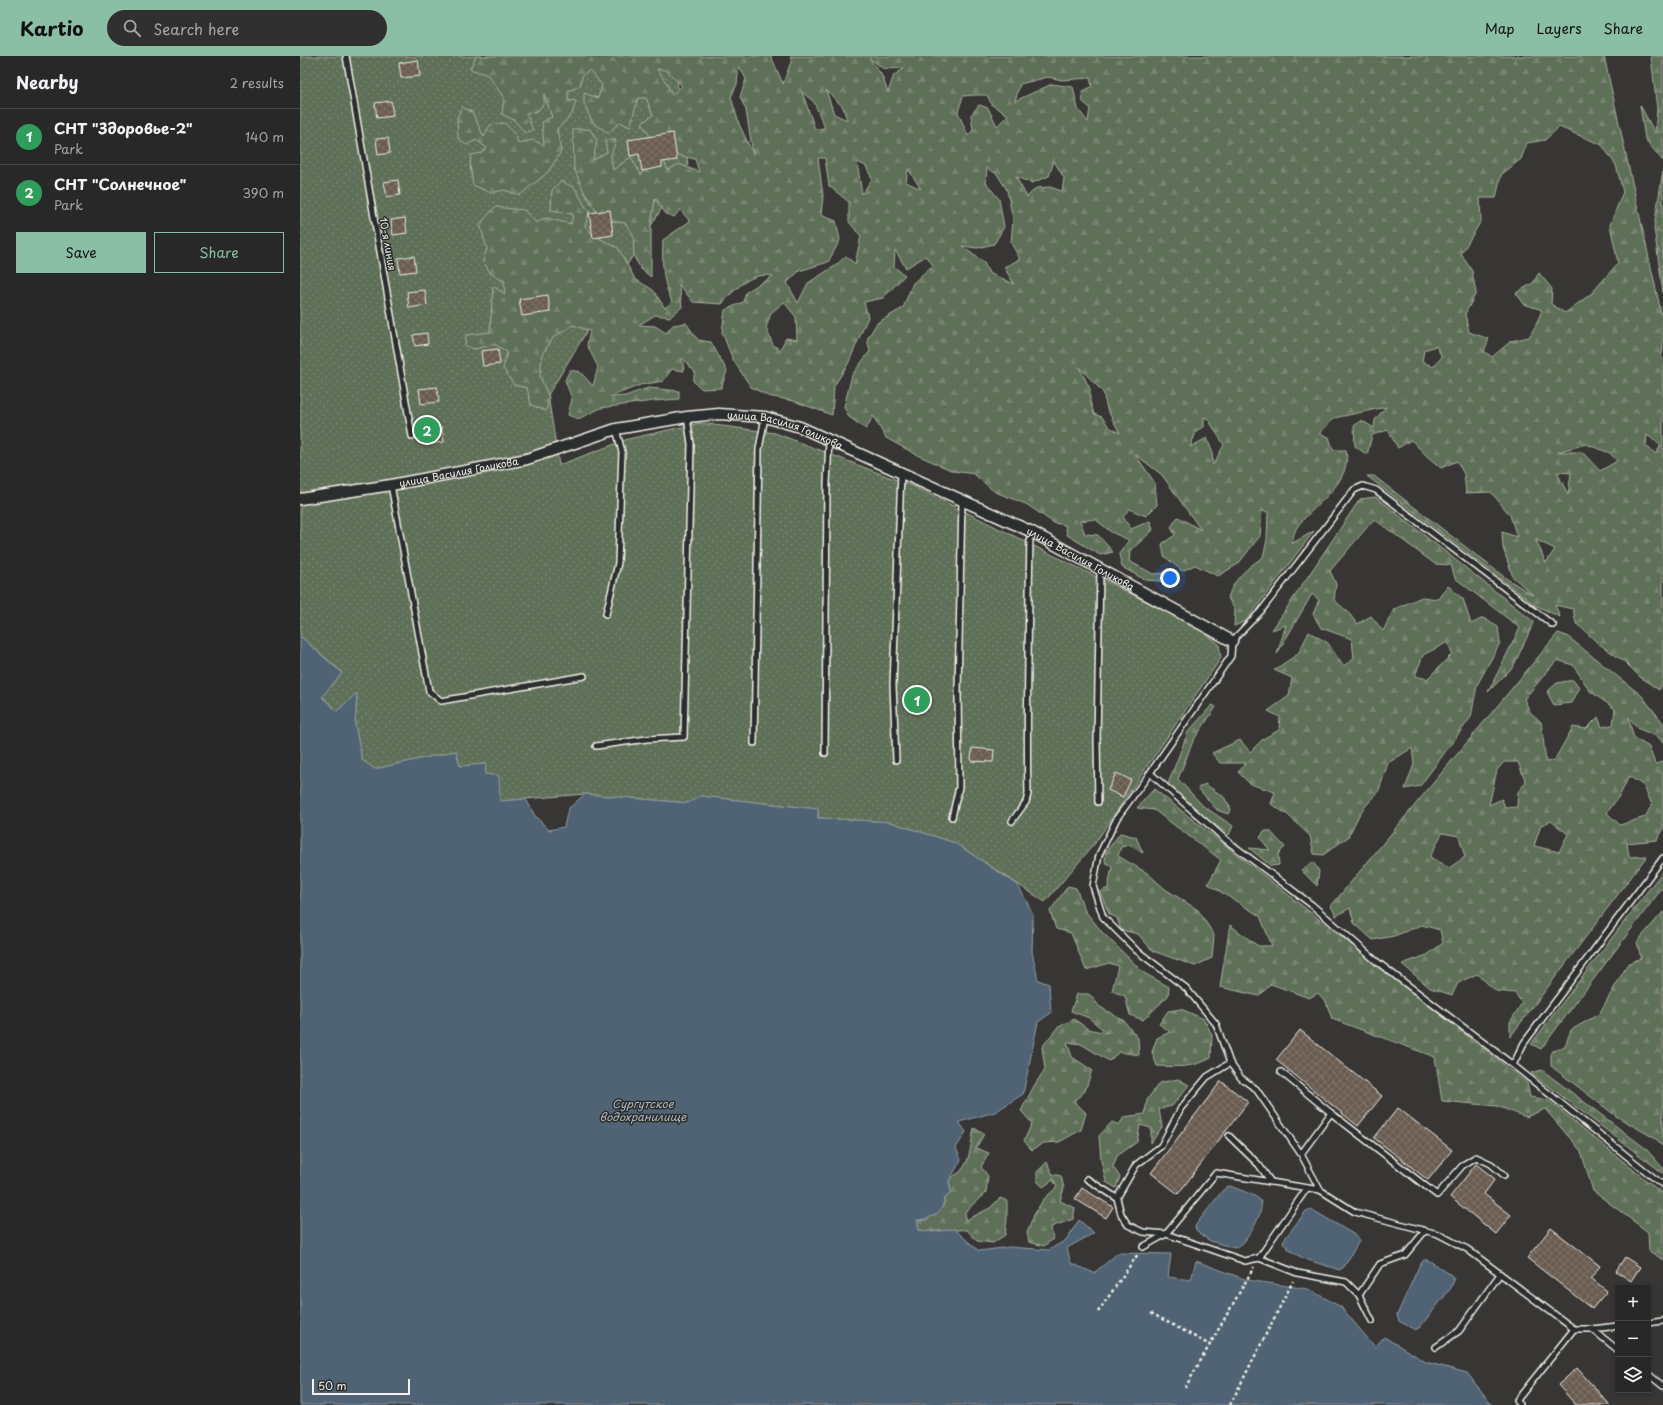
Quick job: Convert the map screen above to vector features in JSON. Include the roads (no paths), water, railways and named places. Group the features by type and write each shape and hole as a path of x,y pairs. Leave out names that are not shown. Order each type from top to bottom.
{"street":[{"name":"улица Василия Голикова","path":"300,499 391,485 526,459 616,428 687,416 719,414 765,417 800,427 1030,530 1232,642"}],"lane":[{"name":"10-я линия","path":"346,56 412,436"},
{"path":"596,746 647,739 684,737 691,444 687,416"},
{"path":"754,743 759,450 765,417"},
{"path":"606,614 618,563 622,452 616,428"},
{"path":"825,753 827,484 829,440"},
{"path":"896,760 893,685 901,472"},
{"path":"391,485 430,691 441,701 584,676"},
{"path":"1320,1190 1301,1154 1256,1089 1241,1078 1230,1063 1216,1024 1186,988 1136,950 1102,917 1093,886 1099,855 1117,818 1231,656 1232,642 1261,611 1354,490 1363,486 1376,490 1553,625"},
{"path":"952,817 959,788 958,690 962,499"},
{"path":"1012,821 1026,802 1028,794 1026,716 1029,657 1030,530"},
{"path":"1098,802 1097,740 1100,569"},
{"path":"1150,773 1226,840 1312,905 1376,961 1512,1065 1663,1185"},
{"path":"1512,1065 1524,1043 1663,858"},
{"path":"1230,1063 1208,1077 1181,1108 1161,1146 1136,1164 1117,1198 1121,1214 1128,1225 1143,1232 1166,1234 1245,1261 1260,1258 1297,1273 1346,1282 1359,1295 1372,1321"},
{"path":"1281,1072 1331,1113 1437,1195 1463,1165 1476,1157 1491,1164 1504,1175"},
{"path":"1301,1154 1331,1113"},
{"path":"1229,1136 1259,1165 1271,1182"},
{"path":"1143,1247 1166,1234 1216,1173 1320,1190 1355,1212 1438,1234 1466,1249 1574,1329 1615,1326"},
{"path":"1086,1179 1117,1198"},
{"path":"1260,1258 1307,1188"},
{"path":"1359,1295 1380,1264 1405,1255 1425,1230"},
{"path":"1436,1347 1459,1331 1500,1274"},
{"path":"1651,1322 1663,1321"},
{"path":"1519,1405 1517,1400 1574,1329"},
{"path":"1592,1329 1615,1348"},
{"path":"1651,1376 1663,1386"}],"water":[{"name":"Сургутское водохранилище","path":"300,636 342,673 322,697 337,711 357,693 355,725 362,760 375,769 456,751 460,766 486,764 485,774 499,776 500,801 526,799 535,816 549,830 564,827 568,809 585,794 688,803 701,796 818,809 818,818 890,822 955,843 1018,885 1033,914 1032,952 1038,980 1049,984 1051,1013 1038,1022 1023,1094 995,1112 959,1122 966,1132 956,1148 961,1160 949,1181 951,1193 944,1199 941,1208 935,1215 917,1220 919,1230 933,1232 954,1229 979,1251 1010,1247 1049,1250 1066,1240 1079,1220 1094,1233 1067,1248 1071,1263 1094,1273 1118,1253 1171,1254 1168,1277 1191,1280 1196,1261 1247,1280 1308,1289 1341,1307 1375,1347 1384,1337 1426,1362 1467,1373 1492,1405 300,1405"},
{"path":"1230,1186 1253,1195 1261,1202 1260,1213 1252,1231 1244,1242 1234,1248 1210,1241 1196,1230 1195,1226 1223,1190"},
{"path":"1311,1209 1358,1237 1359,1241 1344,1267 1339,1270 1295,1254 1284,1244 1283,1241 1306,1211"},
{"path":"1424,1260 1428,1260 1451,1275 1454,1280 1451,1288 1420,1327 1415,1330 1399,1321 1397,1315 1420,1264"}],"place":[{"name":"СНТ \"Солнечное\"","path":"427,430"},
{"name":"СНТ \"Здоровье-2\"","path":"917,700"}]}
